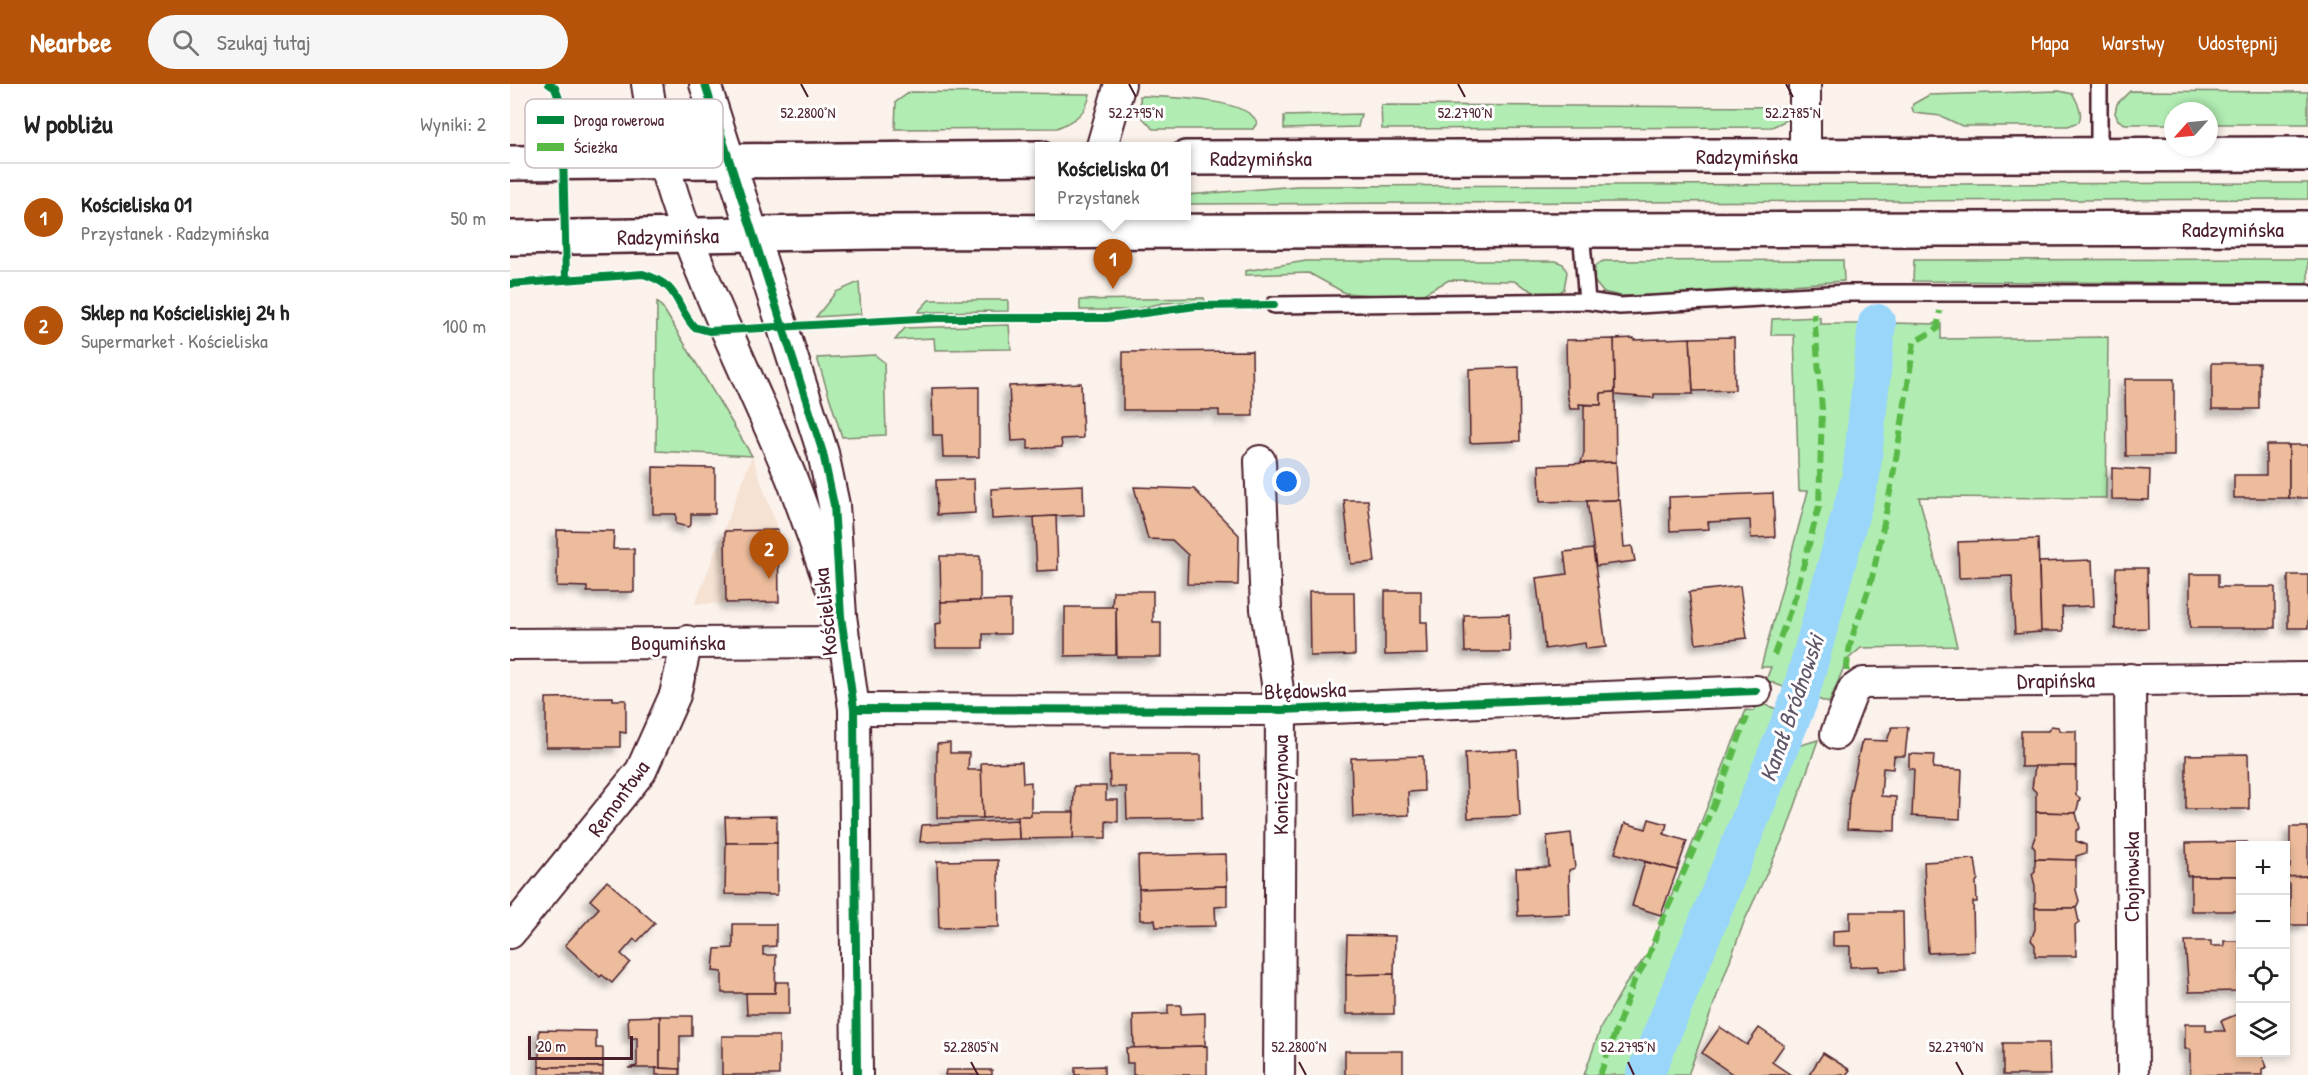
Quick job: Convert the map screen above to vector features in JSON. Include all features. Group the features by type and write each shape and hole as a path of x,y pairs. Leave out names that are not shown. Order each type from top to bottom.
{"main road":[{"name":"Radzymińska","path":"1191,158 2308,154"},
{"path":"723,160 1035,158"},
{"path":"510,163 525,163"},
{"name":"Radzymińska","path":"510,238 753,234 2308,228"}],"street":[{"name":"Kościeliska","path":"647,84 649,99"},
{"name":"Kościeliska","path":"705,84 710,99"},
{"path":"1103,142 1120,84"},
{"path":"1804,84 1804,156"},
{"name":"Kościeliska","path":"723,141 820,443 832,490 843,629 854,709 857,1075"},
{"name":"Kościeliska","path":"665,168 733,351 790,477 843,629"},
{"name":"Koniczynowa","path":"1260,460 1266,609 1281,710 1279,1075"},
{"name":"Bogumińska","path":"510,644 687,641 843,629"},
{"name":"Remontowa","path":"510,933 641,771 675,695 687,641"},
{"name":"Drapińska","path":"1836,734 1853,690 1863,682 2308,678"},
{"name":"Chojnowska","path":"2130,679 2133,1075"},
{"name":"Błędowska","path":"854,709 1281,710 1756,691"}],"lane":[{"path":"2099,84 2099,154"},
{"path":"1581,231 1587,301"},
{"path":"1274,305 1587,301 1620,306 1846,293 2308,293"}],"shaded area":[{"path":"752,456 778,530 779,602 695,604"}],"green space":[{"path":"2059,91 2073,94 2080,111 2079,122 2068,126 1962,126 1941,116 1914,113 1912,108 1913,104 1929,95"},
{"path":"2130,91 2308,92 2308,124 2218,124 2218,102 2164,102 2164,124 2125,124 2118,120 2115,113 2117,104"},
{"path":"910,92 1090,94 1079,116 1057,128 895,129 896,102"},
{"path":"1140,96 1185,98 1223,104 1239,108 1251,115 1257,123 1253,129 1153,129 1141,116"},
{"path":"1381,105 1790,107 1787,120 1772,127 1382,129"},
{"path":"1361,114 1358,127 1284,129 1284,116"},
{"path":"2308,183 2308,199 1191,204 1191,195 1297,186"},
{"path":"2308,259 2308,284 1913,281 1914,260"},
{"path":"1843,260 1844,281 1621,296 1603,292 1594,281 1595,266 1603,261"},
{"path":"1306,261 1556,261 1563,264 1567,272 1564,289 1557,294 1541,296 1514,281 1449,280 1416,298 1345,293 1309,273 1245,275 1245,271"},
{"path":"859,282 861,314 816,317 836,292"},
{"path":"1204,298 1205,301 1163,303 1131,310 1080,310 1080,300"},
{"path":"929,300 1008,300 1008,311 918,312"},
{"path":"657,302 663,308 752,456 656,451"},
{"path":"1820,317 1820,324 1866,324 1849,481 1814,611 1788,689 1766,680 1771,667 1761,667 1808,491 1799,491 1794,335 1771,335 1772,319"},
{"path":"1888,323 1941,324 1941,339 2108,337 2106,498 1919,497 1957,646 1861,648 1847,660 1829,703 1809,696 1848,587 1861,541 1873,479 1881,417"},
{"path":"1009,325 1011,349 935,350 934,338 895,340 905,328"},
{"path":"875,355 884,362 886,435 842,437 817,358"},
{"path":"1758,702 1782,711 1631,1075 1584,1075 1601,1027 1625,985 1649,952 1746,710 1754,711"},
{"path":"1818,740 1786,832 1744,922 1688,1075 1656,1075 1791,748"}],"building":[{"path":"1734,337 1735,390 1693,391 1690,338"},
{"path":"1634,338 1634,340 1690,338 1693,394 1654,394 1654,398 1615,395 1614,339"},
{"path":"1614,339 1615,392 1601,393 1601,405 1579,404 1580,409 1570,409 1567,393 1566,340"},
{"path":"1252,351 1253,416 1219,416 1219,410 1123,410 1123,352"},
{"path":"2212,363 2259,363 2259,409 2212,409"},
{"path":"1519,367 1520,441 1470,443 1469,369"},
{"path":"2125,379 2174,379 2174,456 2126,456"},
{"path":"1081,383 1083,438 1061,439 1062,447 1028,449 1028,440 1012,441 1009,386"},
{"path":"979,387 979,457 943,457 942,435 933,435 932,388"},
{"path":"1615,392 1616,462 1581,463 1584,453 1584,405 1601,405 1601,393"},
{"path":"2266,445 2289,445 2289,498 2234,498 2234,475 2266,475"},
{"path":"2289,445 2308,445 2308,498 2289,498"},
{"path":"1616,462 1618,500 1540,502 1539,465"},
{"path":"653,467 715,468 715,514 691,514 691,524 688,527 676,524 676,514 653,514"},
{"path":"2112,468 2150,470 2149,500 2112,499"},
{"path":"974,479 975,513 937,515 936,480"},
{"path":"1083,485 1084,515 992,519 991,489"},
{"path":"1134,487 1194,489 1239,535 1238,585 1187,584 1188,555 1172,540 1148,539"},
{"path":"1773,493 1775,537 1751,538 1750,520 1708,522 1709,529 1670,531 1669,497"},
{"path":"1344,500 1368,500 1375,562 1351,564"},
{"path":"1620,500 1624,547 1632,546 1635,561 1596,566 1587,501"},
{"path":"1056,516 1058,570 1037,571 1034,517"},
{"path":"557,530 614,531 613,549 634,549 634,592 587,592 587,587 557,586"},
{"path":"778,530 779,602 726,603 725,531"},
{"path":"2038,539 2041,632 2015,634 2012,576 1959,578 1958,542"},
{"path":"1593,549 1606,647 1586,649 1585,643 1545,649 1536,578 1567,574 1564,552"},
{"path":"940,556 980,556 980,601 941,602"},
{"path":"2092,560 2094,606 2062,607 2063,631 2041,631 2039,562"},
{"path":"2116,568 2147,568 2148,628 2115,629"},
{"path":"2190,574 2218,574 2218,587 2275,587 2275,628 2190,628"},
{"path":"2288,575 2308,575 2308,628 2288,628"},
{"path":"1740,586 1747,638 1696,644 1689,592"},
{"path":"1113,591 1153,591 1153,622 1161,622 1161,657 1117,657 1116,607 1112,607"},
{"path":"1385,591 1421,591 1421,622 1427,622 1428,654 1385,655"},
{"path":"1309,592 1354,592 1355,655 1310,656"},
{"path":"1010,600 1010,634 983,634 983,648 936,648 935,624 941,623 941,602"},
{"path":"1065,607 1116,607 1116,655 1065,656"},
{"path":"1509,614 1510,652 1465,652 1464,615"},
{"path":"613,697 613,700 626,700 626,733 620,732 620,747 546,747 546,698"},
{"path":"2051,726 2058,727 2061,731 2076,731 2076,766 2021,767 2021,731 2048,731"},
{"path":"1892,727 1908,727 1905,756 1894,756 1893,769 1883,768 1881,796 1896,797 1895,831 1847,829 1849,799 1861,744 1863,740 1887,741"},
{"path":"950,743 950,753 969,753 968,770 982,770 983,818 937,818 937,744"},
{"path":"1517,750 1520,816 1468,818 1465,753"},
{"path":"1909,754 1934,755 1933,768 1962,770 1960,819 1912,816 1914,769 1909,769"},
{"path":"2248,754 2249,809 2186,809 2186,755"},
{"path":"1109,755 1201,755 1202,818 1127,819 1126,787 1110,787"},
{"path":"1423,756 1424,791 1408,792 1409,815 1353,817 1351,758"},
{"path":"1022,762 1023,783 1031,782 1031,816 983,818 981,763"},
{"path":"2035,766 2076,766 2076,795 2080,798 2076,813 2036,812 2036,792 2032,788"},
{"path":"1074,786 1106,786 1106,800 1118,800 1118,822 1106,821 1106,838 1073,838"},
{"path":"1031,812 1074,812 1073,838 1019,839 1018,816 1031,816"},
{"path":"2036,812 2076,813 2080,828 2076,831 2076,841 2086,845 2086,853 2076,856 2076,860 2035,859 2035,849 2032,845 2036,834"},
{"path":"777,816 777,843 726,843 725,817"},
{"path":"1649,819 1667,824 1664,834 1687,841 1677,870 1615,853 1625,823 1646,829"},
{"path":"1018,820 1019,839 920,842 922,825"},
{"path":"2290,827 2308,827 2308,876 2290,877"},
{"path":"1571,833 1575,868 1569,870 1570,914 1518,916 1516,868 1549,867 1547,836"},
{"path":"2236,842 2236,876 2187,876 2186,843"},
{"path":"726,843 777,843 777,895 725,894"},
{"path":"1226,854 1227,886 1139,889 1138,856"},
{"path":"1975,859 1978,879 1976,882 1977,902 1973,902 1974,951 1928,953 1924,862"},
{"path":"2035,859 2076,860 2076,890 2079,901 2076,908 2035,908 2035,886 2032,874 2035,871"},
{"path":"998,860 999,927 939,928 937,861"},
{"path":"1645,862 1677,870 1661,915 1632,906"},
{"path":"2191,876 2236,876 2236,911 2191,911"},
{"path":"2308,876 2308,925 2290,925 2290,877"},
{"path":"607,881 655,923 637,942 634,939 621,954 630,962 612,983 602,975 600,977 565,945 599,908 590,900"},
{"path":"1227,886 1227,906 1215,907 1216,926 1156,927 1155,920 1140,920 1139,889"},
{"path":"2035,908 2076,908 2079,922 2075,925 2076,956 2035,956 2035,945 2031,940 2035,929"},
{"path":"1850,912 1903,912 1904,970 1879,971 1879,966 1850,967 1850,946 1833,946 1833,931 1850,930"},
{"path":"733,924 776,924 776,946 763,947 763,955 776,955 775,993 722,993 722,972 713,971 715,949 733,948"},
{"path":"1347,935 1395,936 1394,974 1346,975"},
{"path":"2185,941 2211,941 2211,946 2224,946 2224,941 2236,941 2236,991 2189,992"},
{"path":"1394,974 1394,1014 1346,1014 1346,975"},
{"path":"776,982 789,982 789,1014 747,1014 746,993 775,993"},
{"path":"1168,1005 1181,1005 1181,1014 1205,1013 1205,1046 1134,1048 1133,1015 1168,1014"},
{"path":"2236,1015 2236,1057 2263,1057 2267,1067 2262,1069 2262,1075 2190,1075 2190,1049 2185,1049 2185,1024 2206,1024 2206,1031 2225,1031 2221,1021"},
{"path":"660,1016 660,1068 628,1068 637,1066 637,1038 629,1038 628,1017"},
{"path":"660,1016 692,1016 692,1036 680,1036 680,1069 660,1068"},
{"path":"1720,1027 1747,1045 1759,1028 1784,1045 1772,1062 1791,1075 1734,1075 1702,1053"},
{"path":"539,1030 596,1031 596,1048 603,1048 603,1067 539,1067"},
{"path":"722,1036 779,1036 779,1075 722,1075"},
{"path":"2003,1043 2049,1043 2050,1075 2003,1075"},
{"path":"1207,1046 1207,1075 1133,1075 1133,1063 1127,1063 1126,1048"},
{"path":"1345,1051 1403,1051 1403,1075 1345,1075"},
{"path":"1823,1053 1850,1070 1846,1075 1809,1075"},
{"path":"1104,1066 1104,1075 1075,1075 1075,1067"},
{"path":"539,1067 603,1067 603,1075 539,1075"},
{"path":"656,1068 680,1069 680,1075 656,1075"},
{"path":"946,1070 992,1070 992,1075 945,1075"}],"waterway":[{"name":"Kanał Bródnowski","path":"1645,1075 1799,700 1861,476 1877,323"}],"marked path":[{"path":"1847,671 1853,633 1870,585 1885,515 1914,342 1937,329 1940,311"},
{"path":"1774,655 1796,594 1819,506 1822,409 1814,314"},
{"path":"1600,1075 1634,981 1647,960 1716,800 1747,717"}],"cycle path":[{"path":"549,84 555,88 559,99"},
{"path":"705,84 710,99"},
{"path":"723,140 823,453 834,505 841,616 854,709 857,1075"},
{"path":"563,168 566,280"},
{"path":"510,284 643,274 655,278 670,289 694,327 709,331 936,318 1107,318 1196,306 1274,305"},
{"path":"854,709 1281,710 1756,691"}],"place":[{"name":"Kościeliska 01","path":"1113,289"},
{"name":"Sklep na Kościeliskiej 24 h","path":"769,579"}]}
